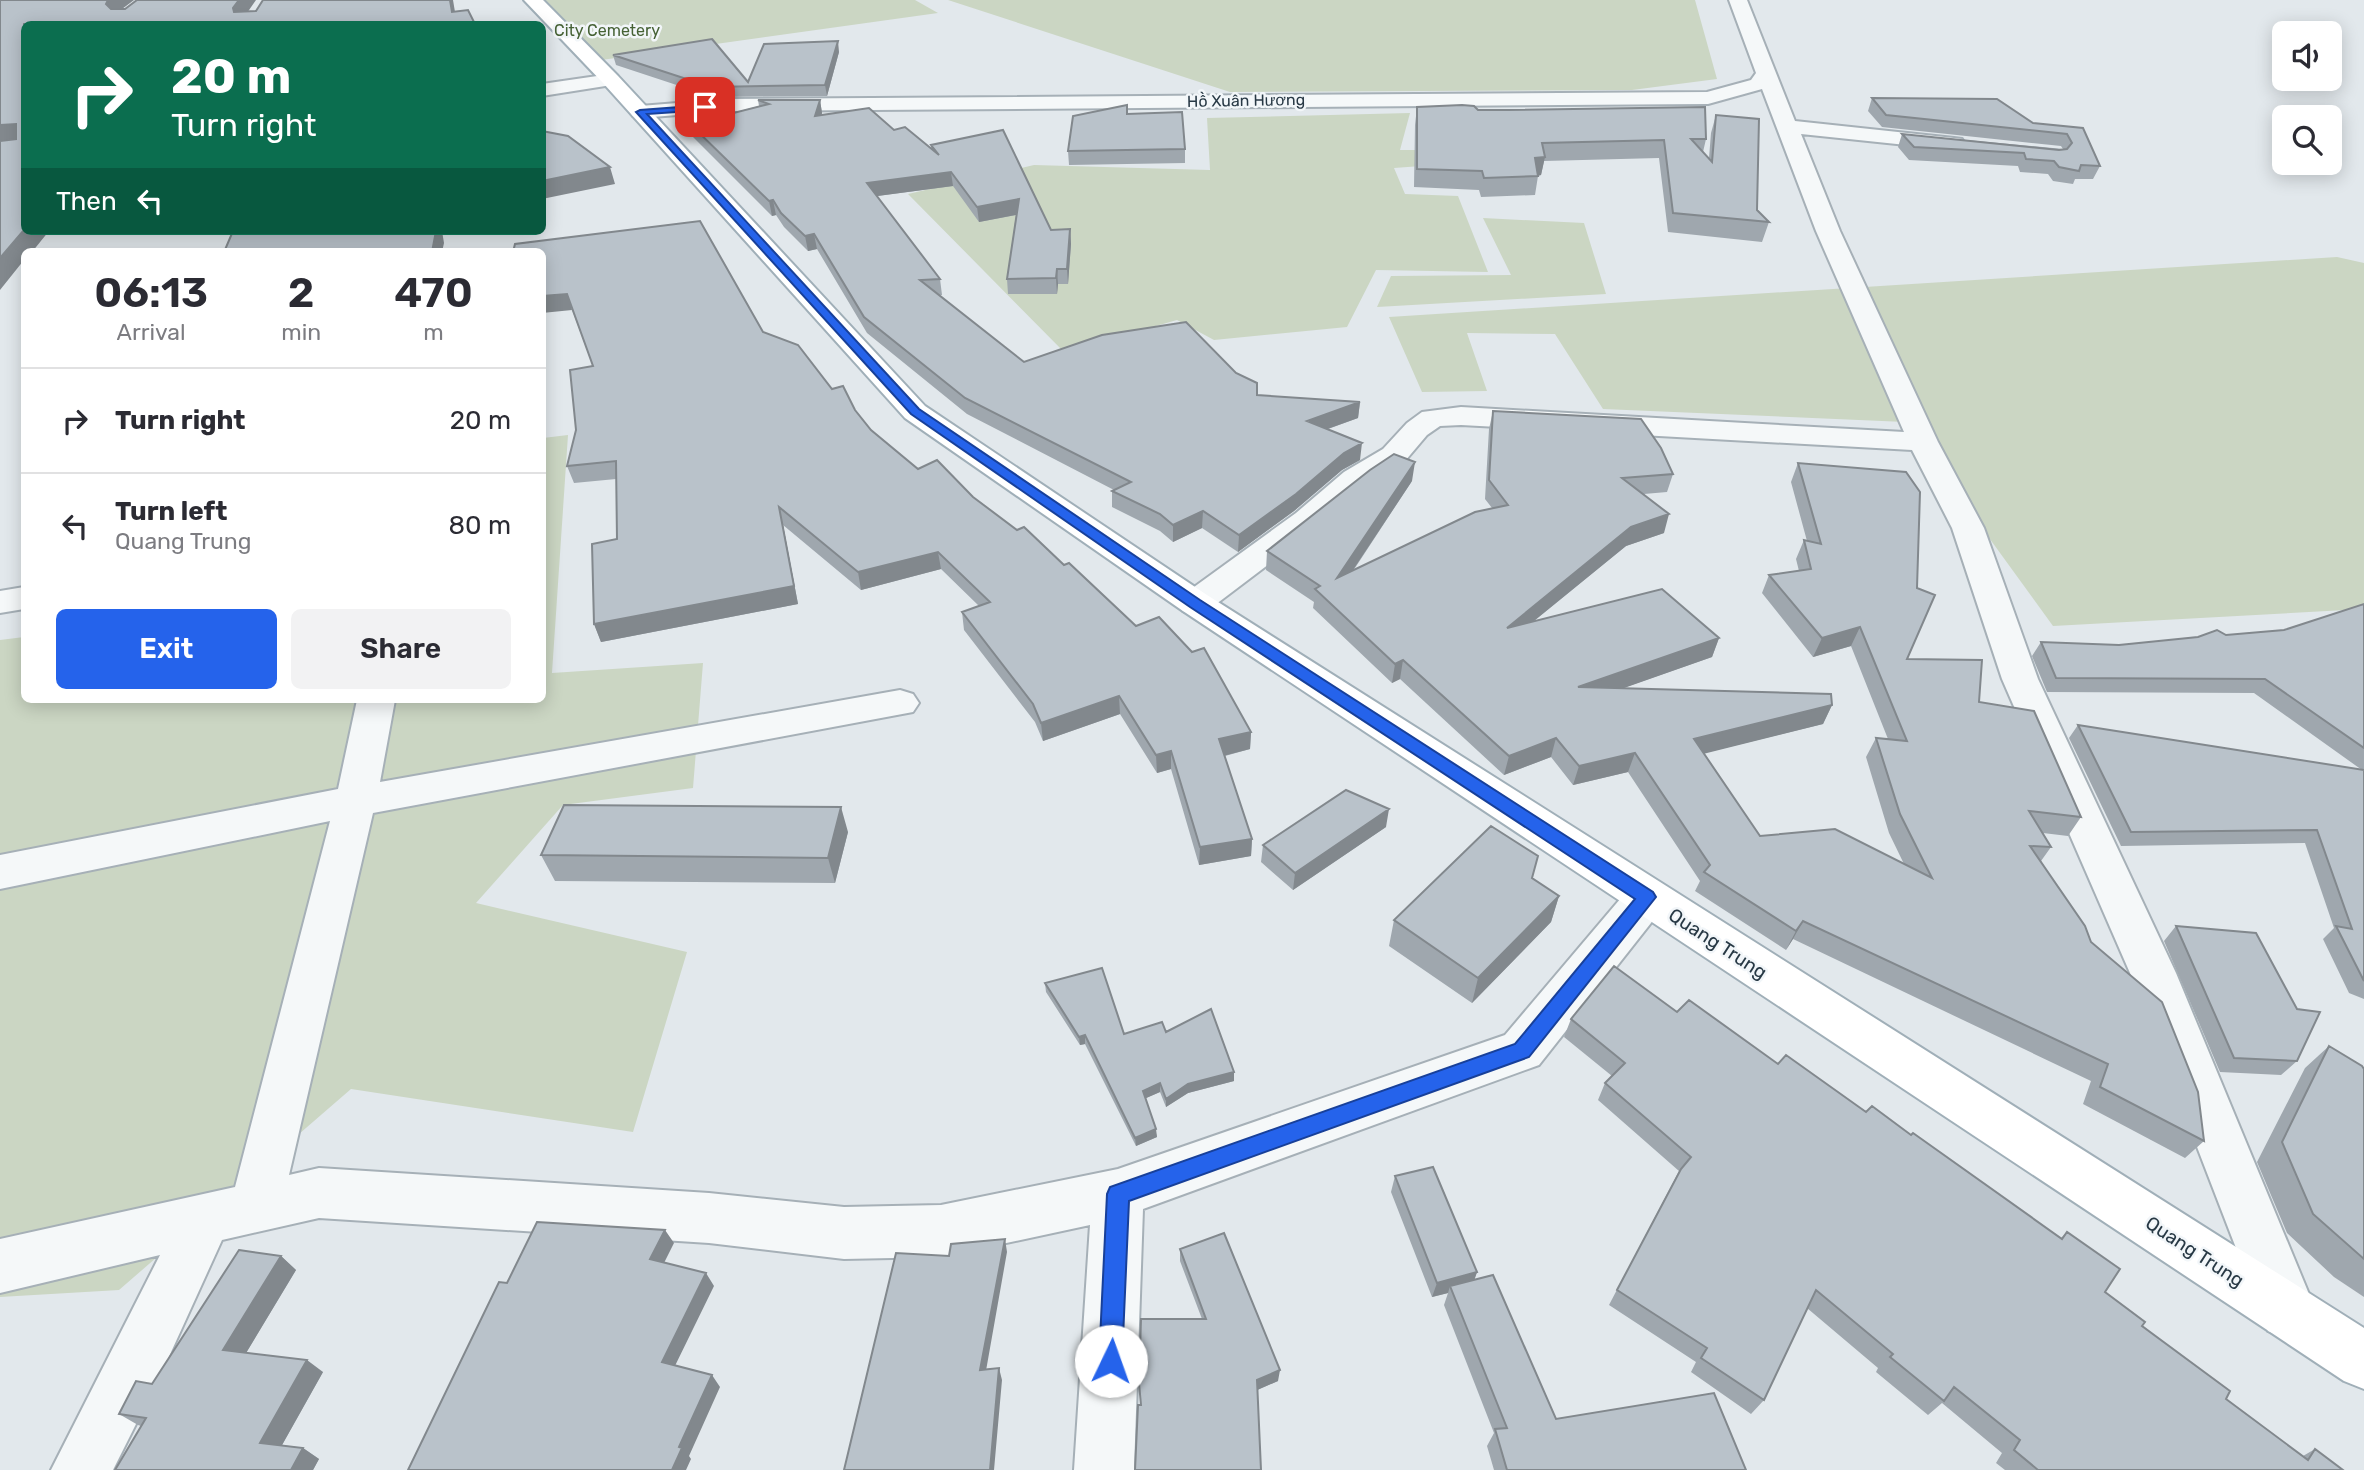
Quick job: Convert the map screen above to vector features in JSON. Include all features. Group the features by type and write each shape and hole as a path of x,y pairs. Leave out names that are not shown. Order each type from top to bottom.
{"main road":[{"name":"Quang Trung","path":"533,0 611,80 915,412 1195,603 2364,1361"}],"street":[{"path":"1738,0 1828,231 1923,442 1968,528 2020,679 2153,973 2288,1311"},
{"name":"Hồ Xuân Hương","path":"640,112 727,105 1708,98 1758,84 1766,73"},
{"path":"546,89 611,80"},
{"path":"1789,127 1969,146"},
{"path":"1195,603 1307,520 1355,479 1394,454 1417,429 1432,418 1461,416 1923,442"},
{"path":"0,602 21,598"},
{"path":"81,1470 142,1352 230,1215 356,801 375,703"},
{"path":"0,872 356,801 900,704"},
{"path":"0,1266 319,1193 709,1218 844,1233 941,1231 1118,1194 1522,1051 1647,897"},
{"path":"1104,1470 1118,1194"}],"green space":[{"name":"City Cemetery","path":"539,0 915,0 938,13 594,61"},
{"path":"948,0 1695,0 1717,79 1632,90 1230,92"},
{"path":"1410,113 1400,150 1439,150 1435,165 1394,168 1405,194 1458,196 1488,272 1376,270 1347,327 1214,340 1177,320 1064,352 908,194 1034,165 1210,170 1207,118"},
{"path":"1483,218 1584,223 1606,294 1377,307 1391,276 1511,275"},
{"path":"2337,257 2364,263 2364,609 2053,626 1905,422 1603,409 1555,334 1467,333 1487,391 1422,392 1389,317"},
{"path":"568,435 552,673 703,663 693,788 563,805 476,903 687,952 633,1132 351,1089 119,1290 0,1297 0,640 21,637 21,703 546,703 546,438"}],"building":[{"path":"0,0 108,0 106,4 111,9 125,9 137,0 239,0 233,8 234,12 256,11 263,0 450,0 452,12 468,10 474,21 21,21 21,234 0,258 0,141 16,139 16,124 0,125"},
{"path":"712,39 748,82 764,44 838,41 825,85 711,87 613,55"},
{"path":"1872,98 1997,99 2033,123 2083,128 2100,166 2081,165 2079,171 2059,167 2054,161 2026,159 2024,153 1914,147 1902,134 2059,150 2067,149 2072,143 2067,134 1886,115"},
{"path":"758,100 820,100 815,116 869,108 894,130 905,127 939,155 931,145 1003,130 1051,230 1070,229 1067,269 1057,269 1056,278 1007,279 1019,199 977,207 951,172 867,183 940,279 920,280 1024,362 1102,335 1186,322 1236,373 1257,383 1257,395 1360,402 1307,421 1362,443 1344,453 1296,494 1239,535 1203,511 1173,525 1160,514 1112,491 1131,482 965,398 864,317 814,234 805,236 781,213 773,200 769,201 690,124 769,104"},
{"path":"1127,105 1127,114 1182,112 1185,149 1068,151 1073,116"},
{"path":"1474,106 1478,110 1705,107 1706,139 1691,139 1712,162 1716,115 1759,119 1757,210 1769,222 1673,213 1664,140 1542,143 1545,157 1535,158 1538,176 1484,178 1482,171 1417,169 1417,107"},
{"path":"546,132 568,136 610,167 546,180"},
{"path":"700,221 763,332 798,345 832,389 843,386 855,410 871,430 918,469 937,460 973,497 1017,530 1024,527 1064,565 1069,563 1136,626 1159,617 1192,652 1204,648 1251,732 1219,739 1252,839 1200,847 1171,751 1156,755 1119,696 1041,723 1033,704 962,612 990,602 938,552 858,572 779,507 794,586 594,624 592,544 617,539 616,461 567,466 576,430 570,370 593,366 567,294 546,296 546,248 514,248 515,244"},
{"path":"231,235 435,235 433,248 226,248"},
{"path":"1493,411 1641,419 1661,448 1673,474 1622,478 1669,514 1631,527 1507,628 1662,589 1719,638 1578,687 1831,694 1832,705 1694,739 1760,836 1835,829 1932,878 1900,814 1876,738 1907,741 1860,627 1822,638 1769,575 1811,569 1804,540 1821,544 1798,463 1906,472 1920,492 1917,588 1935,595 1907,659 1982,660 1979,702 2034,711 2081,817 2029,811 2051,847 2030,846 2085,926 2091,942 2162,1002 2198,1092 2204,1141 2100,1087 2108,1064 1803,921 1796,931 1704,872 1710,865 1635,753 1579,766 1556,738 1509,756 1403,660 1395,664 1315,589 1320,586 1267,551 1394,454 1415,462 1337,578 1475,512 1508,505 1489,480"},
{"path":"2364,604 2364,748 2265,679 2056,678 2041,642 2119,645 2198,637 2217,630 2226,635 2284,630"},
{"path":"2078,725 2364,770 2364,981 2336,926 2352,929 2317,830 2131,832"},
{"path":"1346,790 1389,809 1295,873 1263,845"},
{"path":"564,805 841,807 828,858 541,855"},
{"path":"1491,826 1538,856 1532,878 1559,896 1478,978 1394,920"},
{"path":"2176,926 2256,933 2297,1009 2320,1012 2297,1061 2234,1058"},
{"path":"1614,966 1677,1012 1689,1000 1778,1064 1786,1055 1866,1112 1872,1106 1911,1135 1913,1133 2062,1239 2067,1232 2120,1269 2105,1292 2145,1322 2142,1326 2230,1391 2226,1399 2308,1460 2315,1449 2343,1470 2038,1470 2014,1450 2020,1440 1954,1387 1944,1401 1890,1357 1893,1354 1816,1290 1764,1400 1701,1358 1707,1348 1617,1290 1681,1169 1691,1157 1605,1083 1625,1063 1571,1019"},
{"path":"1102,968 1124,1034 1162,1022 1166,1032 1211,1009 1234,1072 1188,1084 1166,1099 1160,1083 1143,1091 1156,1129 1135,1138 1085,1035 1079,1037 1045,983"},
{"path":"2329,1046 2364,1069 2364,1259 2313,1214 2282,1142"},
{"path":"1433,1167 1477,1272 1437,1283 1395,1176"},
{"path":"537,1222 665,1230 650,1259 706,1273 662,1362 712,1375 679,1447 682,1448 672,1470 408,1470 499,1282 507,1283"},
{"path":"1224,1233 1280,1370 1257,1380 1261,1470 1135,1470 1138,1405 1141,1405 1141,1319 1206,1319 1180,1249"},
{"path":"1005,1239 980,1370 999,1368 990,1470 844,1470 896,1253 949,1256 951,1244"},
{"path":"239,1250 281,1256 223,1350 307,1360 260,1443 303,1448 291,1470 115,1470 146,1418 119,1414 136,1381 152,1384"},
{"path":"1493,1275 1556,1419 1714,1393 1746,1470 1507,1470 1495,1429 1507,1428 1450,1286"}],"route":[{"path":"705,107 640,112 915,412 1195,603 1647,897 1522,1051 1118,1194 1111,1361"}]}
